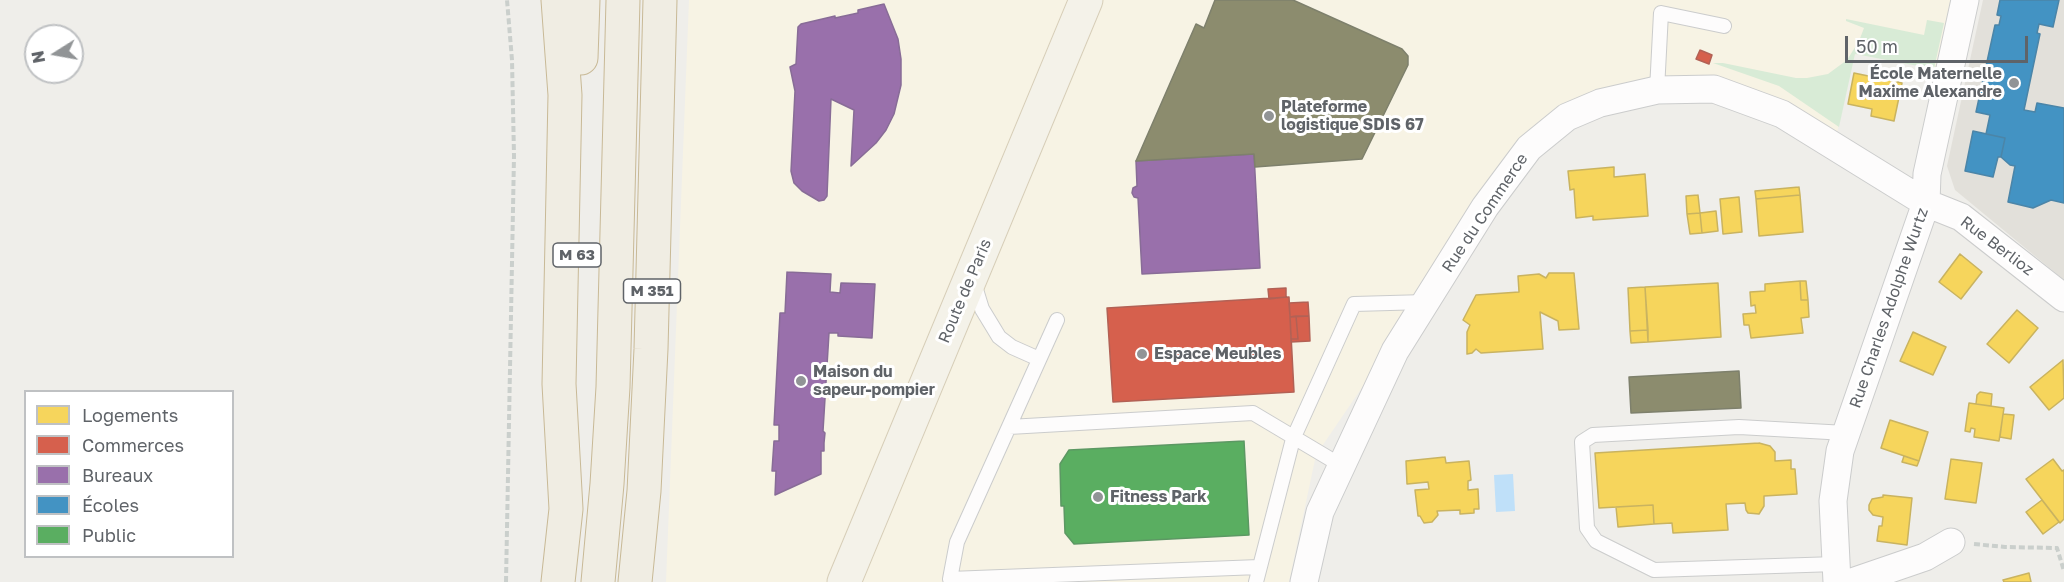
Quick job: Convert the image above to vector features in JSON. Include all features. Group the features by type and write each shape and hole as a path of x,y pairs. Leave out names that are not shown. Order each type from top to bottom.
{"highway":[{"path":"558,0 565,95 559,384 566,509 558,582"},
{"name":"M 63","path":"566,509 575,339 583,0"},
{"name":"M 351","path":"598,582 613,387 622,0"},
{"name":"M 351","path":"635,582 644,491 650,361 660,0"}],"main road":[{"name":"Route de Paris","path":"855,567 971,276 1086,0"}],"street":[{"name":"Rue Charles Adolphe Wurtz","path":"1842,576 1833,501 1840,451 1926,203 1927,174 1965,0"},
{"name":"Rue du Commerce","path":"1305,582 1320,512 1395,351 1485,207 1529,148 1567,117 1600,103 1657,90 1714,89 1782,114 1926,203"},
{"name":"Rue Berlioz","path":"1926,203 1960,217 2064,298"},
{"path":"1842,576 1925,557 1951,542"}],"lane":[{"path":"1657,90 1661,13 1724,26"},
{"path":"971,276 982,309 999,337 1012,347 1040,358"},
{"path":"1256,582 1293,439 1354,304 1426,302"},
{"path":"1057,320 957,542 950,579 1259,567"},
{"path":"1009,428 1252,413 1342,466"},
{"path":"1842,576 1654,570 1596,541 1587,528 1582,442 1593,435 1739,427 1846,433"}],"path":[{"path":"506,582 514,156 512,60 507,0"},
{"path":"1951,542 2005,547 2057,548 2064,571"}],"shaded area":[{"path":"689,0 1965,0 1948,71 1855,54 1834,146 1714,89 1567,117 1485,207 1316,455 1289,582 666,582"},
{"name":"École Maternelle Maxime Alexandre","path":"1983,0 2064,0 2064,280 1955,190 1947,166"}],"green space":[{"path":"1846,19 1924,35 1927,20 1944,23 1934,69 1855,54 1839,127 1779,86 1713,63 1796,78 1828,74 1847,60 1864,28"}],"water":[{"path":"1513,474 1515,511 1496,512 1494,475"}],"building: Logements":[{"path":"1854,73 1902,83 1894,121 1871,116 1872,109 1848,104"},
{"path":"1614,167 1614,177 1645,174 1648,216 1593,220 1593,216 1576,218 1574,189 1570,190 1568,171"},
{"path":"1799,187 1800,195 1756,199 1755,191"},
{"path":"1698,195 1700,213 1687,214 1686,196"},
{"path":"1800,195 1803,232 1759,236 1756,199"},
{"path":"1739,197 1742,232 1723,234 1720,199"},
{"path":"1716,211 1718,231 1702,233 1700,213"},
{"path":"1700,213 1702,233 1690,234 1687,214"},
{"path":"1960,254 1982,272 1961,299 1939,282"},
{"path":"1549,273 1574,273 1579,329 1559,330 1558,321 1540,312 1543,349 1481,353 1476,349 1467,354 1467,332 1470,325 1463,320 1476,295 1519,292 1518,276 1539,274 1546,278"},
{"path":"1800,281 1806,281 1808,300 1801,300"},
{"path":"1800,281 1801,300 1808,300 1809,317 1801,318 1803,333 1751,338 1749,325 1744,325 1743,314 1756,313 1755,305 1751,306 1750,292 1765,291 1765,284"},
{"path":"1718,283 1721,337 1648,342 1645,287"},
{"path":"1645,287 1648,330 1630,331 1628,288"},
{"path":"2017,310 2038,328 2009,363 1987,344"},
{"path":"1648,330 1648,342 1631,343 1630,331"},
{"path":"1913,332 1946,347 1933,375 1900,361"},
{"path":"2063,360 2064,398 2049,410 2030,387"},
{"path":"1980,392 1992,394 1991,406 1976,404 1977,395"},
{"path":"1969,403 2004,408 1999,441 1974,437 1975,429 1971,428 1970,432 1965,431"},
{"path":"2003,414 2014,415 2011,439 2000,437"},
{"path":"1890,420 1928,432 1919,461 1881,448"},
{"path":"1759,443 1770,446 1775,452 1775,461 1791,460 1791,469 1795,469 1797,494 1764,496 1764,506 1759,514 1748,513 1745,503 1726,504 1728,530 1673,533 1672,523 1654,524 1653,505 1599,508 1595,453"},
{"path":"1904,456 1919,461 1917,466 1902,462"},
{"path":"1445,457 1446,463 1469,461 1471,480 1468,481 1468,490 1478,489 1479,509 1474,509 1474,513 1460,514 1460,510 1437,511 1438,515 1432,522 1424,523 1418,516 1415,490 1429,489 1428,482 1407,484 1406,461"},
{"path":"1951,459 1982,463 1976,503 1945,499"},
{"path":"2053,459 2062,471 2064,470 2064,519 2060,523 2026,479"},
{"path":"1883,495 1912,498 1907,545 1877,541 1883,517 1873,515 1869,510 1869,505 1872,499 1883,497"},
{"path":"2042,500 2059,522 2043,534 2026,512"},
{"path":"1653,505 1654,524 1618,527 1616,507"},
{"path":"2029,573 2031,582 2004,582 2003,580"}],"building: Commerces":[{"path":"1700,50 1712,55 1709,64 1696,59"},
{"path":"1286,288 1286,297 1269,299 1268,289"},
{"path":"1289,297 1294,392 1113,402 1107,308"},
{"path":"1308,302 1309,316 1290,317 1289,303"},
{"path":"1296,316 1309,316 1310,341 1291,342 1291,339 1298,339"},
{"path":"1296,316 1298,339 1291,339 1290,317"}],"building: Bureaux":[{"path":"884,4 898,39 901,59 901,85 894,114 876,143 851,166 854,110 831,99 827,196 824,200 819,201 802,191 794,183 791,171 795,91 790,67 796,64 798,27 801,24 858,13 858,10"},
{"path":"1254,154 1260,268 1142,274 1138,198 1132,193 1133,188 1137,186 1136,161"},
{"name":"Maison du sapeur-pompier","path":"787,272 831,274 830,292 840,293 841,283 875,284 872,338 838,336 838,333 829,333 821,474 775,495 776,471 772,471 774,441 779,441 779,425 774,425 780,313 785,313"}],"building: Écoles":[{"path":"2000,0 2059,0 2053,27 2039,24 2037,33 2040,34 2024,110 2035,112 2037,103 2064,108 2064,203 2051,200 2033,208 2008,202 2015,166 2010,165 2001,157 2005,138 1986,134 1990,115 1976,112 1995,25 1999,25 2001,16 1997,15"},
{"path":"1973,131 2005,138 1993,177 1965,171"}],"building: Public":[{"path":"1244,441 1249,535 1074,544 1065,533 1064,506 1061,506 1060,464 1069,450"}],"building: Industrie":[{"name":"Plateforme logistique SDIS 67","path":"1215,0 1293,0 1402,49 1408,56 1408,65 1362,159 1255,167 1254,154 1136,161 1196,24 1204,28"},
{"path":"1739,371 1741,408 1631,413 1629,377"}],"place":[{"name":"École Maternelle Maxime Alexandre","path":"2014,83"},
{"name":"Plateforme logistique SDIS 67","path":"1269,116"},
{"name":"Espace Meubles","path":"1142,354"},
{"name":"Maison du sapeur-pompier","path":"801,381"},
{"name":"Fitness Park","path":"1098,497"}]}
